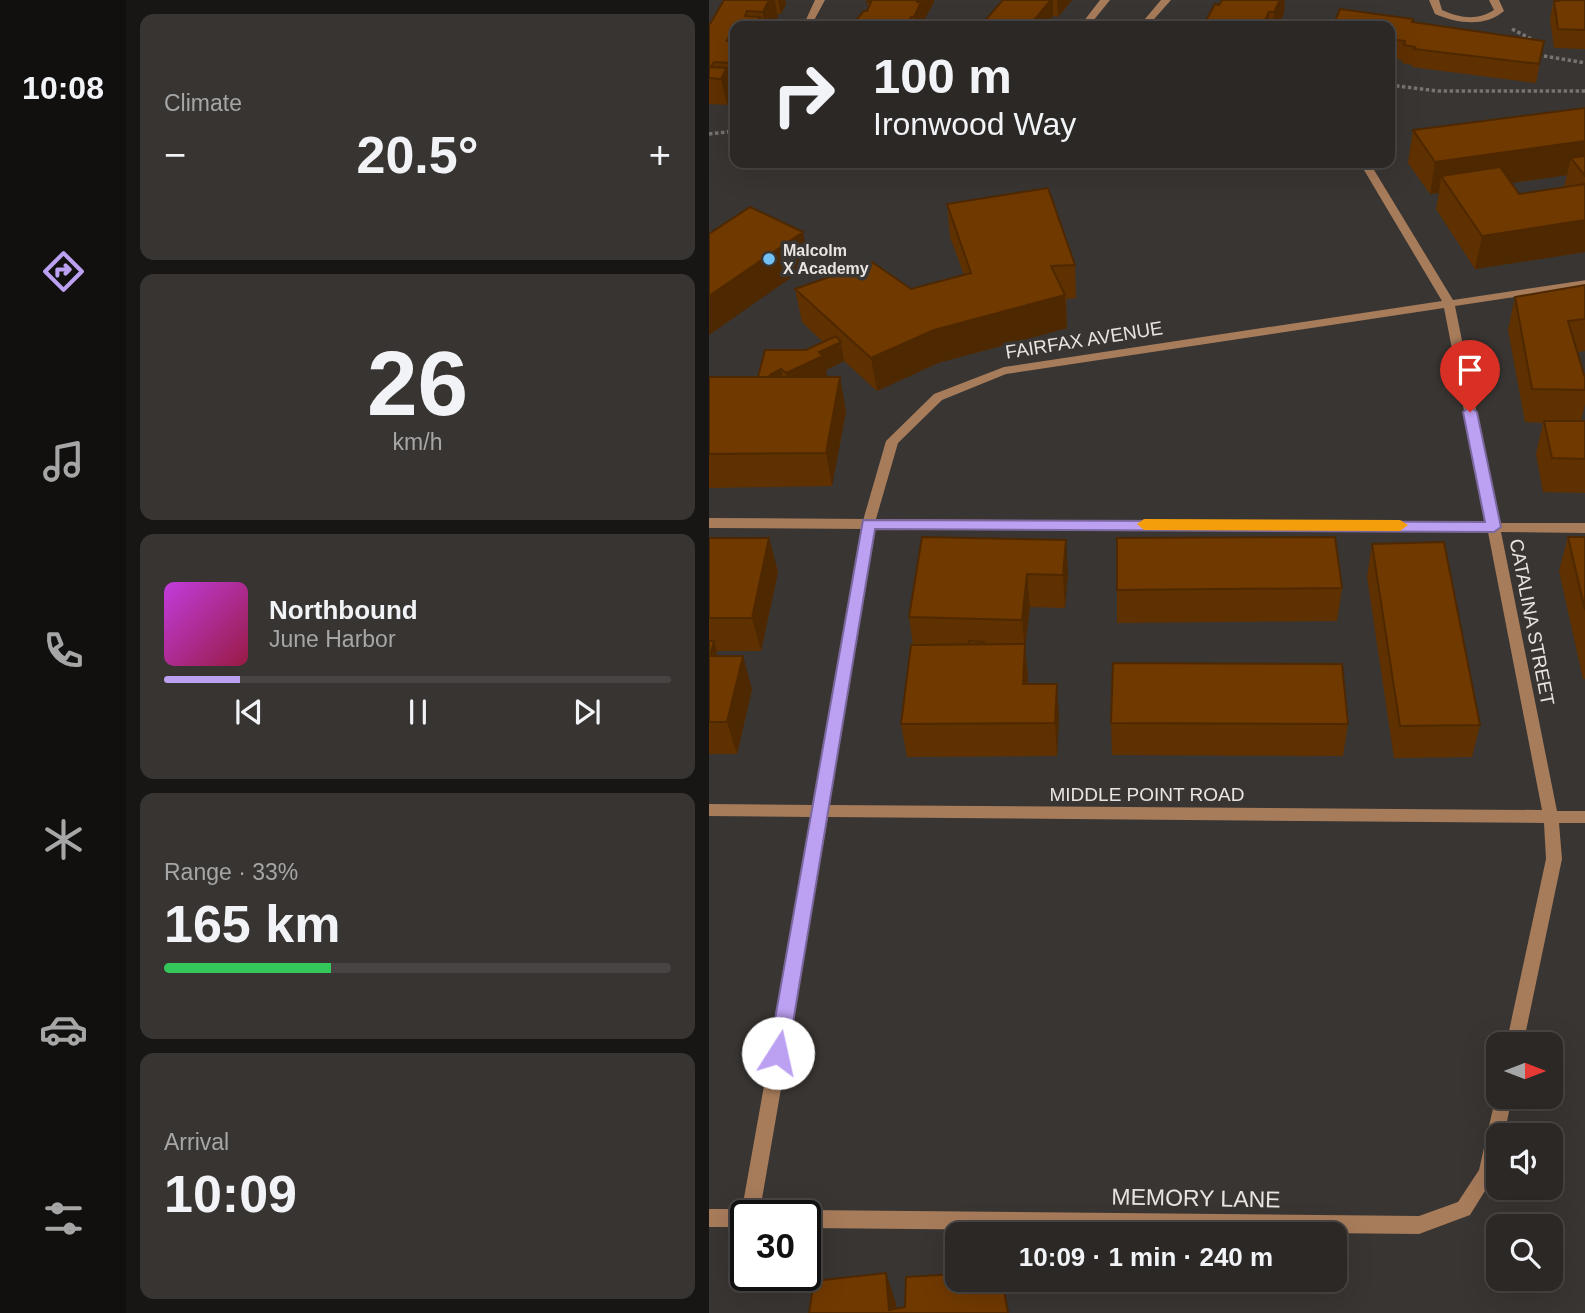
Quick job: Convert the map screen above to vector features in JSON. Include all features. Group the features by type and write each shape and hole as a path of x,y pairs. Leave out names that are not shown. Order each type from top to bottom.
{"street":[{"path":"810,21 820,0"},
{"path":"1087,21 1105,0"},
{"path":"1147,21 1166,0"},
{"path":"1434,0 1438,12 1451,18 1489,19 1499,11 1494,0"},
{"name":"CATALINA STREET","path":"1368,168 1449,303 1551,817"},
{"name":"FAIRFAX AVENUE","path":"751,1200 821,811 868,524 892,441 938,397 1005,372 1585,283"},
{"path":"709,523 1585,528"},
{"name":"MIDDLE POINT ROAD","path":"709,810 1585,817"},
{"path":"1517,1032 1554,859 1551,817"},
{"name":"MEMORY LANE","path":"821,1219 1419,1225 1464,1209 1487,1173 1500,1110"},
{"path":"709,1218 730,1217"}],"path":[{"path":"1489,19 1538,42"},
{"path":"1535,55 1585,63"},
{"path":"1395,86 1436,92 1539,88 1585,91"},
{"path":"709,134 730,132"}],"building":[{"path":"724,0 769,0 763,12 747,11 745,16 760,17 758,21 730,21 730,36 727,41 730,41 730,63 714,62 711,67 727,68 721,79 709,78 710,24"},
{"path":"918,0 917,2 921,2 909,21 855,21 867,11 871,2 867,2"},
{"path":"1003,0 1051,0 1033,21 985,21"},
{"path":"1222,0 1280,0 1274,12 1269,12 1264,21 1206,21 1215,4 1219,5"},
{"path":"1585,0 1585,30 1558,29 1554,1"},
{"path":"1340,9 1544,41 1539,64 1414,49 1415,47 1404,45 1405,41 1395,40 1395,21 1335,21"},
{"path":"1585,108 1585,141 1435,162 1413,130"},
{"path":"1585,156 1585,176 1571,158"},
{"path":"1500,167 1519,194 1585,184 1585,220 1482,236 1441,176"},
{"path":"1048,188 1075,265 1051,266 1065,295 934,330 871,358 795,289 872,262 911,289 971,273 947,204"},
{"path":"750,207 803,232 709,296 709,234"},
{"path":"1585,285 1585,319 1568,321 1585,378 1585,390 1532,389 1515,297"},
{"path":"836,336 841,342 819,352 823,356 786,373 781,369 769,377 758,377 765,350 806,350"},
{"path":"709,377 840,377 826,453 709,454"},
{"path":"1544,421 1585,421 1585,459 1552,458"},
{"path":"922,537 1066,540 1063,575 1027,574 1022,620 909,617"},
{"path":"1335,537 1342,588 1117,590 1117,538"},
{"path":"1568,537 1585,537 1585,610"},
{"path":"709,538 769,538 752,618 709,618"},
{"path":"1444,542 1480,725 1400,726 1372,544"},
{"path":"709,641 714,641 710,656 709,656"},
{"path":"969,641 984,642 984,644 969,644"},
{"path":"1025,644 1023,684 1057,684 1055,723 901,724 911,645"},
{"path":"709,656 743,656 727,722 709,722"},
{"path":"1113,663 1342,664 1348,724 1111,723"},
{"path":"886,1273 889,1310 905,1307 906,1277 945,1275 945,1292 1004,1292 1008,1313 809,1313 812,1291 821,1291 821,1280"}],"slow traffic":[{"path":"1144,524 1400,525"}],"place":[{"name":"Malcolm X Academy","path":"769,259"}],"route":[{"path":"778,1053 868,524 1494,527 1486,499 1470,412"}]}
